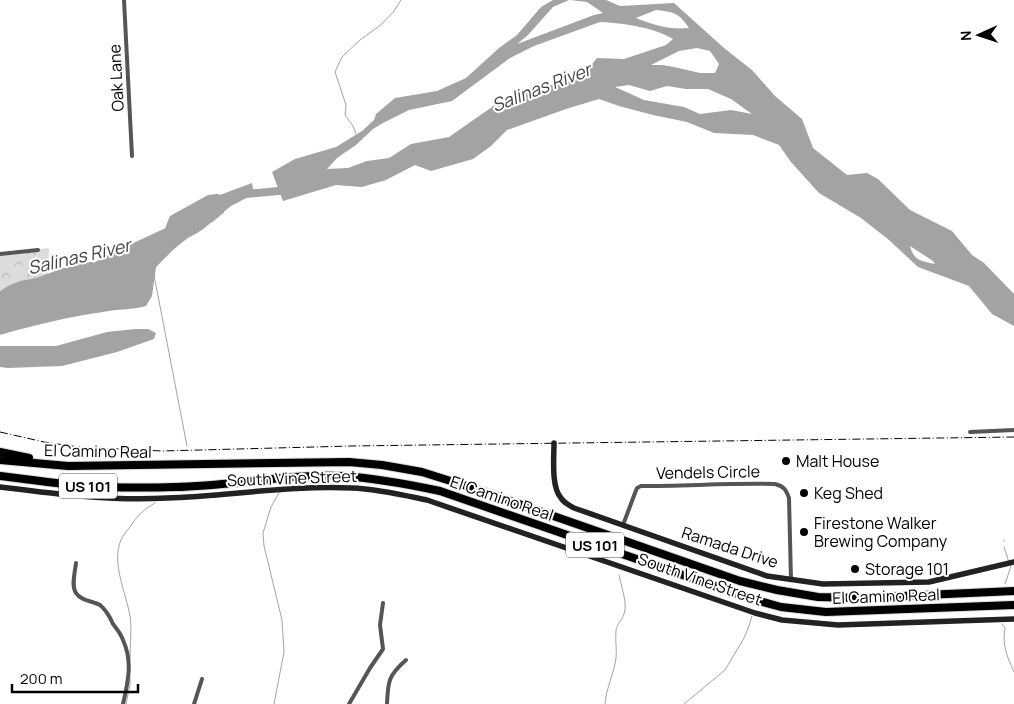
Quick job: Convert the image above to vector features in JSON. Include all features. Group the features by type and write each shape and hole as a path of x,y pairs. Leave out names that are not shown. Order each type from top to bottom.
{"highway":[{"path":"0,452 68,466"},
{"name":"El Camino Real","path":"0,460 68,466 349,462 382,465 422,472 467,486 740,581 777,590 818,597 858,598 1014,591"},
{"name":"El Camino Real","path":"0,476 75,485 116,487 176,487 314,476 342,476 394,481 440,491 749,599 781,607 826,612 1014,605"}],"street":[{"name":"Oak Lane","path":"124,0 132,156"},
{"path":"0,254 38,250"},
{"path":"970,432 1014,430"},
{"name":"Ramada Drive","path":"554,443 555,487 566,504 767,576 823,584 929,582 1011,563"},
{"name":"Vendels Circle","path":"623,525 637,488 641,486 698,486 738,483 780,485 787,491 789,498 790,580"},
{"name":"South Vine Street","path":"0,487 98,498 167,498 325,488 353,488 390,492 427,500 755,613 782,620 838,625 1014,619"},
{"path":"76,563 75,592 81,598 100,606 107,612 124,642 130,662 128,684 123,704"},
{"path":"349,704 383,649 380,625 382,603"},
{"path":"387,704 388,685 391,676 406,660"},
{"path":"194,704 202,679"}],"green space":[{"path":"49,248 48,278 0,296 0,254"}],"shaded area":[{"path":"553,0 569,0 553,7 528,35 517,44 603,13 587,2 570,0 606,0 620,6 674,3 724,48 752,70 775,96 802,119 813,148 847,175 867,173 878,179 910,210 952,231 972,255 984,263 1014,294 1014,326 992,314 969,286 918,267 889,240 861,218 819,193 791,162 779,145 753,135 714,133 687,122 653,115 599,99 507,130 491,146 473,159 431,171 415,165 386,180 362,187 336,185 283,201 272,172 295,159 336,147 362,131 374,120 376,114 395,98 437,91 466,78 499,48 517,35 541,7","holes":["656,10 667,12 679,16 689,28 662,26 636,18","600,22 638,26 656,31 673,39 666,45 624,59 597,58 580,79 547,86 502,100 449,137 411,144 389,158 367,161 348,168 327,169 337,158 383,123 409,110 452,101 510,58 534,46","697,48 710,51 719,64 715,73 700,73 662,65 651,65 679,51","629,85 650,91 667,86 686,89 708,89 731,99 752,114 731,110 700,114 684,107 644,100 615,87","910,246 935,264 922,261 914,255"]},
{"path":"252,183 254,194 231,206 202,230 189,237 156,267 152,296 146,306 64,319 0,335 0,296 9,290 67,271 86,267 170,226 173,219 209,199"},
{"path":"148,329 156,333 154,339 117,352 62,366 0,367 0,346 56,346 107,332"}],"waterway":[{"path":"356,134 345,115 346,105 335,72 342,57 360,40 382,24 401,0"},
{"name":"Salinas River","path":"246,194 289,190"},
{"name":"Salinas River","path":"168,232 173,219 209,199 217,198"},
{"path":"212,222 224,212"},
{"path":"189,237 198,232"},
{"name":"Salinas River","path":"0,296 21,285 91,266"},
{"path":"154,275 187,446"},
{"path":"274,704 284,652 282,620 264,546 263,533 271,507 280,491"},
{"path":"130,659 131,621 118,568 118,549 123,536 135,519 155,503"},
{"path":"1004,547 1009,562"},
{"path":"1005,584 1011,566"},
{"path":"605,704 616,658 616,629 625,610 625,600 619,575"},
{"path":"684,704 725,670 744,638 752,616"},
{"path":"1002,624 1005,628 1004,640 1006,651 1014,672"},
{"path":"126,704 130,678"}],"railway":[{"path":"0,432 44,442 79,447 162,451 352,446 1014,437"}],"place":[{"name":"Malt House","path":"786,461"},
{"name":"Keg Shed","path":"804,493"},
{"name":"Firestone Walker Brewing Company","path":"804,532"},
{"name":"Storage 101","path":"855,569"}]}
